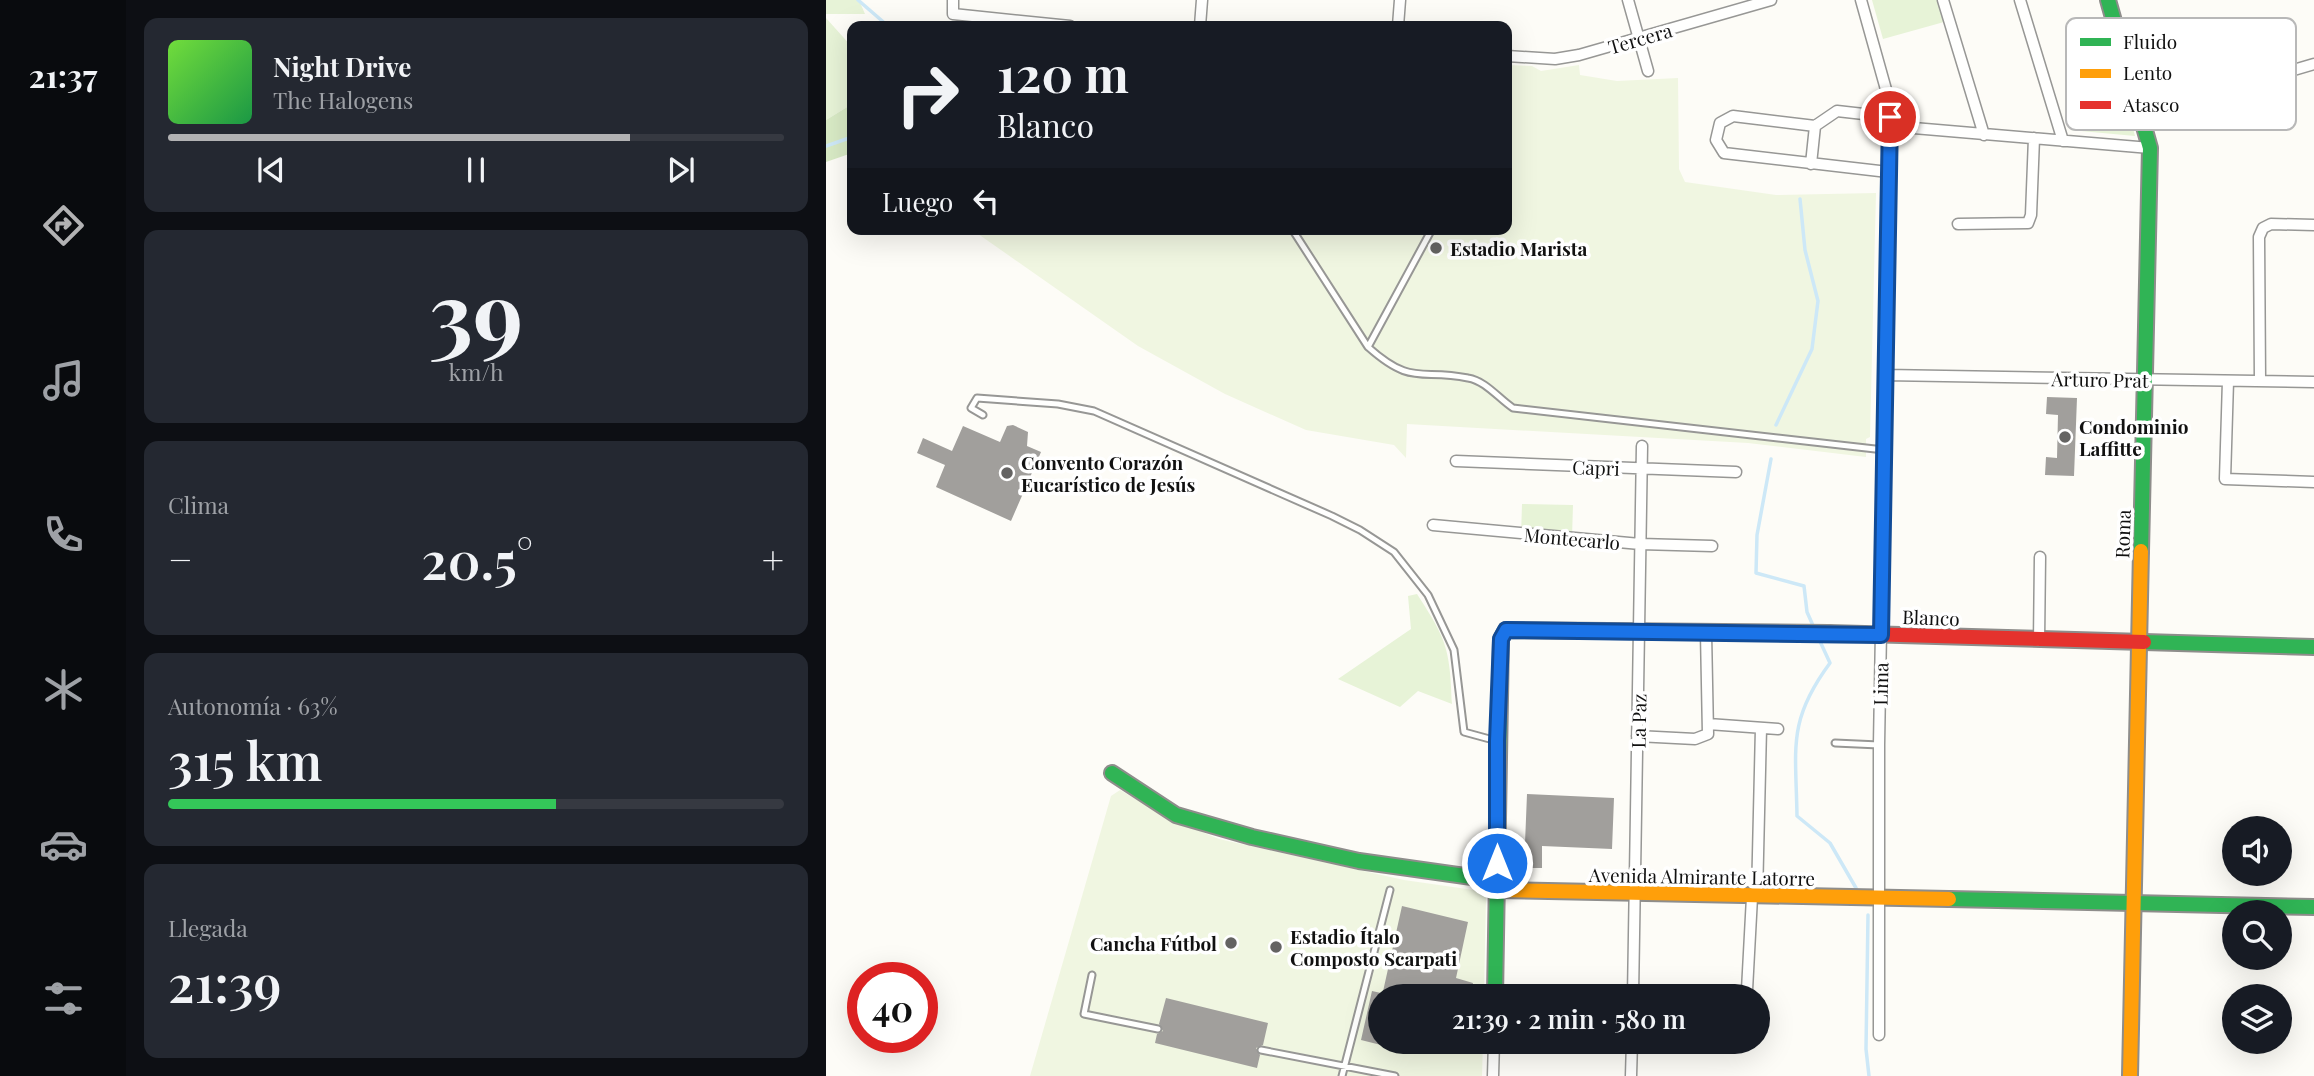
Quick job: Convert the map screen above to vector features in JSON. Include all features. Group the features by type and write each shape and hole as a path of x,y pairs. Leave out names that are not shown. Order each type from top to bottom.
{"street":[{"path":"954,0 953,14 1021,21"},
{"path":"1200,21 1202,0"},
{"path":"1398,21 1399,0"},
{"path":"1628,0 1648,71"},
{"name":"Tercera","path":"1512,56 1555,59 1771,0"},
{"name":"Lima","path":"1860,0 1887,93 1890,121 1877,898 1880,910 1879,1035"},
{"path":"1942,0 1984,135"},
{"path":"2020,0 2063,141"},
{"name":"Roma","path":"2108,0 2114,18"},
{"path":"2296,69 2314,64"},
{"path":"1888,172 1724,153 1716,140 1717,131 1725,118 1733,116 1815,126 1837,111 1984,135 2150,148"},
{"path":"1811,164 1815,126"},
{"name":"Roma","path":"2130,1076 2150,148 2146,130"},
{"path":"1958,224 2028,223 2031,215 2034,138"},
{"path":"2260,380 2259,237 2263,228 2271,224 2314,225"},
{"name":"Arturo Prat","path":"1885,375 2314,382"},
{"path":"2228,381 2225,479 2314,482"},
{"name":"La Paz","path":"1633,984 1642,446"},
{"name":"Capri","path":"1456,461 1736,472"},
{"name":"Montecarlo","path":"1433,525 1640,544 1712,546"},
{"path":"2039,641 2040,557"},
{"name":"Blanco","path":"1497,741 1501,639 1506,630 1881,635 2314,647"},
{"path":"1637,736 1704,738 1708,724 1706,633"},
{"path":"1708,724 1778,729"},
{"path":"1747,984 1761,728"},
{"path":"1495,984 1497,741"},
{"name":"Avenida Almirante Latorre","path":"1112,773 1176,815 1252,837 1359,861 1479,878 1498,890 2314,907"},
{"path":"1493,1076 1494,1054"},
{"path":"1631,1076 1632,1054"}],"lane":[{"path":"1296,235 1368,347 1389,367 1418,376 1468,378 1483,384 1513,408 1885,450"},
{"path":"1368,347 1429,235"},
{"path":"983,415 971,408 977,398 1058,404 1094,411 1332,516 1380,542 1407,568 1445,626 1454,650 1464,732 1497,741"},
{"path":"1835,743 1879,745"},
{"path":"1342,1076 1390,890"},
{"path":"1092,975 1084,1014 1158,1029"},
{"path":"1261,1050 1395,1076"}],"green space":[{"path":"826,0 859,0 865,14 826,14"},
{"path":"1872,0 1938,0 1944,22 1883,39"},
{"path":"826,18 847,41 847,107 826,120"},
{"name":"Estadio Marista","path":"1512,65 1532,66 1541,71 1579,65 1580,75 1617,81 1678,78 1679,169 1685,182 1776,195 1876,193 1870,437 1866,439 1866,457 1748,443 1407,424 1406,458 1394,445 1306,430 1225,394 1138,346 980,235 1512,235"},
{"path":"847,107 847,155 826,162 826,120"},
{"path":"2070,130 2134,130 2135,136"},
{"path":"1522,504 1573,505 1572,537 1521,536"},
{"path":"1417,594 1445,646 1452,704 1418,691 1400,707 1338,679 1411,629 1408,596"},
{"name":"Estadio Ítalo Composto Scarpati","path":"1120,790 1168,818 1219,839 1404,880 1481,891 1486,898 1484,984 1368,984 1368,1054 1483,1054 1482,1076 1030,1076 1111,796"}],"building":[{"name":"Condominio Laffitte","path":"2047,397 2077,398 2074,476 2045,475 2046,457 2057,458 2058,415 2046,414"},
{"name":"Convento Corazón Eucarístico de Jesús","path":"1013,425 1028,432 1027,446 1041,452 1011,521 936,487 945,465 917,453 923,438 952,451 963,426 1000,442 1007,426"},
{"path":"1527,794 1614,798 1612,849 1542,846 1542,868 1524,868"},
{"path":"1402,906 1468,922 1456,978 1473,984 1385,984"},
{"path":"1166,998 1268,1023 1263,1045 1256,1048 1260,1055 1257,1068 1155,1043 1157,1034 1163,1031 1159,1024"},
{"path":"1368,1009 1368,1042 1361,1040"}],"waterway":[{"path":"858,0 882,21"},
{"path":"826,146 847,139"},
{"path":"1776,425 1812,349 1818,301 1805,250 1800,199"},
{"path":"1771,459 1757,535 1756,573 1804,586 1807,612 1815,630"},
{"path":"1818,637 1830,663 1816,683 1800,719 1796,753 1797,816 1830,843 1856,888"},
{"path":"1868,915 1866,1049 1869,1076"}],"traffic: fast":[{"path":"2108,0 2113,18"},
{"path":"2141,551 2150,148 2145,130"},
{"path":"1495,984 1501,639 1506,630 1829,633"},
{"path":"2144,642 2314,647"},
{"path":"1112,773 1176,815 1252,837 1359,861 1479,878 1493,887"},
{"path":"1949,899 2314,907"}],"traffic: slow":[{"path":"2130,1076 2141,551"},
{"path":"1493,887 1498,890 1949,899"}],"traffic: jam":[{"path":"1829,633 2144,642"}],"place":[{"name":"Estadio Marista","path":"1436,248"},
{"name":"Condominio Laffitte","path":"2065,437"},
{"name":"Convento Corazón Eucarístico de Jesús","path":"1007,473"},
{"name":"Cancha Fútbol","path":"1231,943"},
{"name":"Estadio Ítalo Composto Scarpati","path":"1276,947"}],"route":[{"path":"1497,863 1497,741 1501,639 1506,630 1515,628 1881,635 1890,117"}]}
